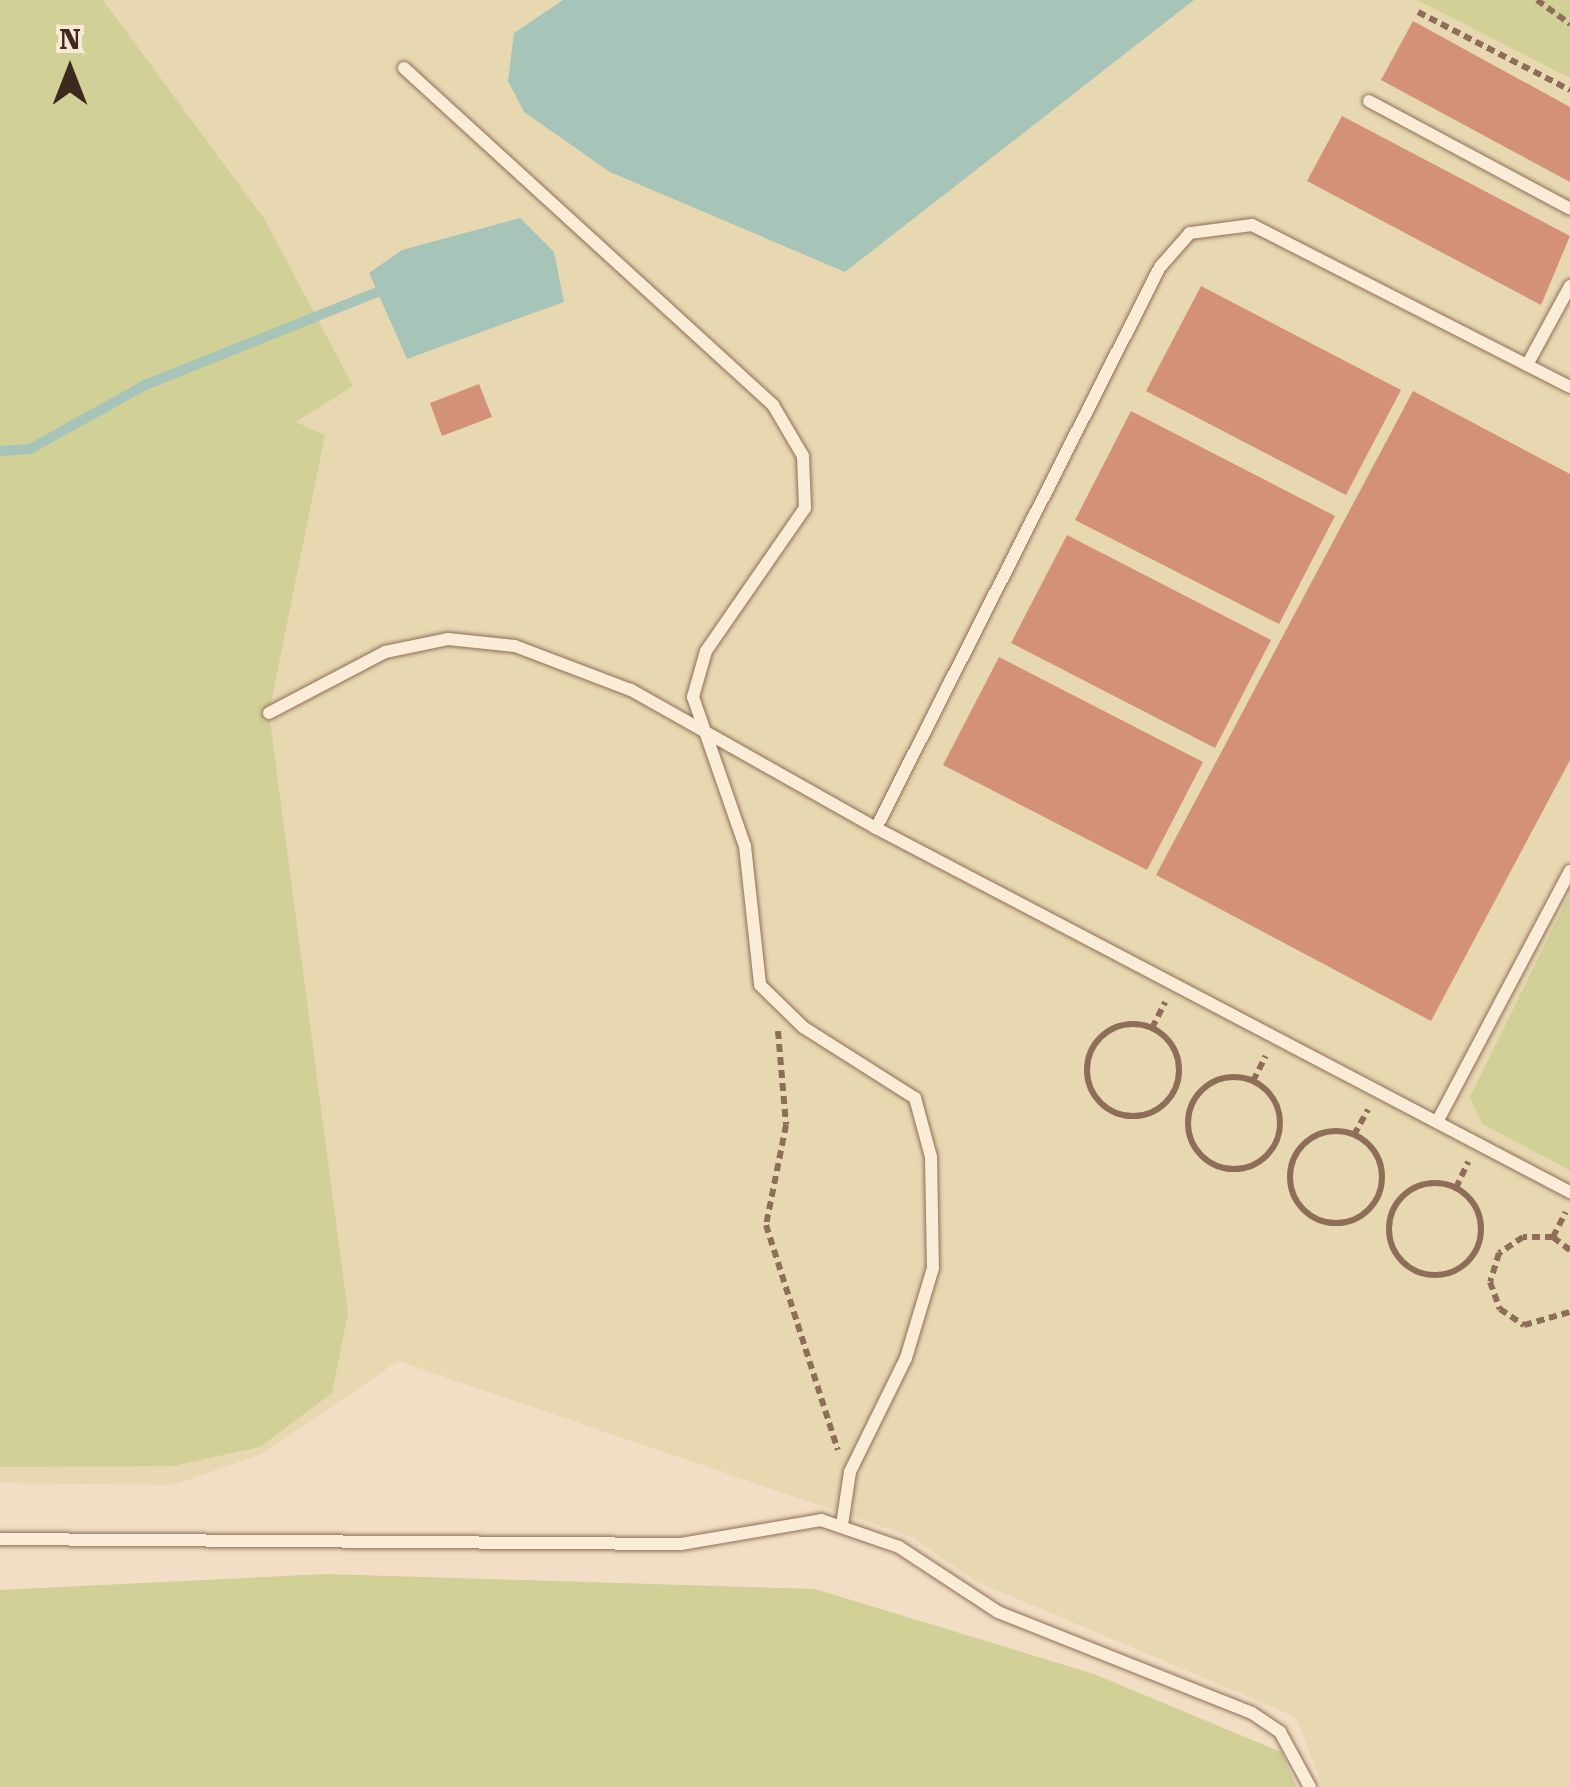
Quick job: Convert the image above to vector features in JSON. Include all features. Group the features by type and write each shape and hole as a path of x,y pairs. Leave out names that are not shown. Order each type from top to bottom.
{"lane":[{"path":"404,68 773,405 804,456 800,517 706,652 693,697 700,729 745,846 753,954 776,1005 915,1098 932,1157 933,1268 906,1358 850,1472 842,1525"},
{"path":"1370,102 1570,209"},
{"path":"876,828 1160,267 1190,233 1252,225 1570,387"},
{"path":"1527,365 1570,286"},
{"path":"269,713 385,652 448,639 514,646 700,729 876,828 1570,1192"},
{"path":"1436,1122 1570,871"},
{"path":"0,1539 681,1544 800,1520 842,1525 899,1547 998,1612 1252,1713 1280,1732 1310,1787"}],"path":[{"path":"1537,0 1570,24"},
{"path":"1418,12 1570,90"},
{"path":"776,1005 786,1125 766,1225 850,1472"},
{"path":"1134,1023 1162,1034 1179,1076 1164,1104 1135,1116 1096,1098 1086,1070 1095,1042 1134,1023"},
{"path":"1235,1076 1274,1099 1280,1130 1265,1157 1236,1169 1197,1151 1188,1123 1196,1096 1235,1076"},
{"path":"1337,1131 1366,1142 1382,1184 1367,1212 1338,1224 1299,1205 1289,1178 1298,1150 1337,1131"},
{"path":"1436,1182 1464,1193 1480,1236 1466,1263 1437,1275 1408,1267 1388,1229 1397,1201 1436,1182"},
{"path":"1553,1237 1570,1205"},
{"path":"1570,1250 1553,1237 1523,1237 1499,1254 1492,1296 1524,1326 1570,1312"}],"shaded area":[{"path":"0,0 103,0 265,220 353,386 296,422 325,435 269,713 348,1313 332,1393 260,1447 173,1466 0,1467"},
{"path":"82,0 1570,0 1570,1787 1323,1787 1296,1717 975,1581 912,1537 398,1361 263,1454 172,1485 0,1483 0,308"},
{"path":"563,0 1194,0 845,272 610,172 524,112 508,81 514,33"},
{"path":"1417,0 1570,0 1570,78"},
{"path":"520,218 554,252 564,302 407,359 369,273 402,250"},
{"path":"1570,893 1570,1170 1482,1124 1470,1097"},
{"path":"325,1574 815,1589 1094,1674 1281,1752 1297,1787 0,1787 0,1590"}],"building":[{"path":"1413,21 1570,107 1570,182 1381,80"},
{"path":"1342,116 1570,236 1541,305 1307,181"},
{"path":"1201,286 1401,390 1346,495 1146,391"},
{"path":"479,384 492,417 442,436 430,403"},
{"path":"1413,391 1570,474 1570,760 1431,1021 1156,875"},
{"path":"1131,411 1335,516 1279,624 1075,520"},
{"path":"1067,535 1271,640 1215,748 1011,643"},
{"path":"999,657 1203,762 1147,870 943,765"}],"waterway":[{"path":"0,451 30,449 145,385 388,288"}]}
